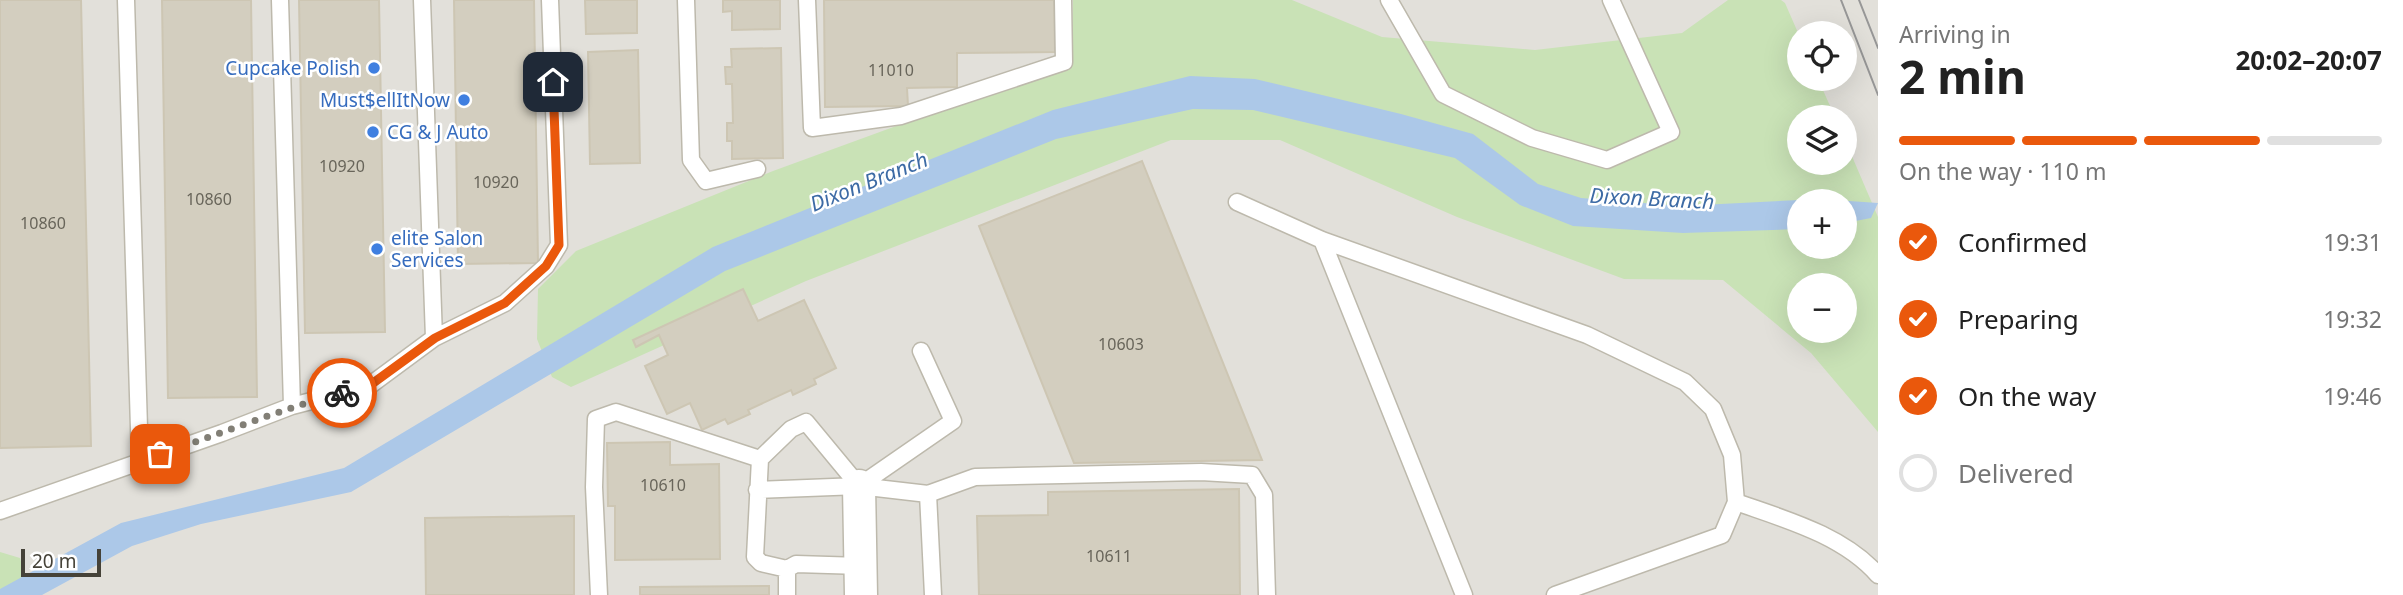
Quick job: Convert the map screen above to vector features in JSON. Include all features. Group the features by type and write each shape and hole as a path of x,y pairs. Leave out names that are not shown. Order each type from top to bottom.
{"street":[{"path":"859,486 861,580"}],"lane":[{"path":"125,0 140,461"},
{"path":"280,0 292,406"},
{"path":"422,0 435,338"},
{"path":"0,511 292,406 369,386 435,338 505,303 546,266 559,245 550,0"},
{"path":"686,0 691,160 706,181 758,169"},
{"path":"807,0 812,128 901,116 1064,62 1063,0"},
{"path":"1389,0 1443,94 1532,138 1607,160 1671,132 1611,0"},
{"path":"1237,202 1322,240 1587,335 1685,382 1713,409 1732,455 1736,502 1722,536 1555,595"},
{"path":"1322,240 1464,595"},
{"path":"859,486 953,421 921,351"},
{"path":"599,595 594,487 596,419 616,412 760,459"},
{"path":"859,486 806,422 792,429 760,459 755,557 761,563 787,569 796,564 861,580"},
{"path":"757,490 859,486 928,494 975,477 1201,472 1252,475 1264,495 1267,595"},
{"path":"928,494 933,595"},
{"path":"1736,502 1824,536 1866,562 1878,575"},
{"path":"787,569 787,595"}],"shaded area":[{"path":"0,0 1878,0 1878,595 0,595"}],"green space":[{"path":"1073,0 1292,0 1382,37 1535,50 1682,33 1728,0 1781,0 1793,21 1787,21 1787,91 1823,91 1830,105 1787,105 1787,175 1857,175 1857,168 1878,217 1878,432 1811,353 1799,343 1857,343 1857,273 1787,273 1787,333 1723,280 1624,279 1457,217 1280,140 1171,140 806,281 571,387 552,377 537,339 538,289 576,251 773,171 1055,68 1072,38"},
{"path":"0,552 20,558 30,595 0,595"}],"water":[{"path":"1190,76 1255,79 1473,134 1538,184 1581,198 1681,206 1787,201 1787,229 1683,233 1573,226 1520,205 1455,158 1253,110 1193,109 1056,139 725,271 351,492 201,524 132,546 42,595 0,595 0,589 121,523 344,468 713,247 1053,110"},
{"path":"1857,202 1878,203 1871,218 1857,221"}],"building":[{"path":"0,0 81,0 91,446 0,448"},
{"path":"162,0 251,0 257,397 168,398"},
{"path":"299,0 379,0 385,332 305,333"},
{"path":"454,0 534,0 538,263 458,264"},
{"path":"585,0 637,0 637,33 586,34"},
{"path":"723,0 780,0 780,29 732,30 732,11 723,12"},
{"path":"824,0 1054,0 1055,52 957,53 957,87 907,88 908,106 825,107"},
{"path":"781,48 783,158 732,159 732,141 727,141 727,123 733,123 732,84 726,84 725,67 732,67 731,49"},
{"path":"638,50 640,163 590,164 588,52"},
{"path":"1142,161 1262,460 1074,463 979,226"},
{"path":"743,289 758,321 804,300 836,368 814,379 816,384 793,395 791,390 748,410 750,414 728,424 725,419 702,430 690,403 667,414 645,366 668,355 659,335 636,347 633,340"},
{"path":"670,442 670,465 719,464 720,559 615,560 615,506 608,506 607,443"},
{"path":"1239,489 1240,595 979,595 977,516 1048,515 1048,492"},
{"path":"574,516 574,595 426,595 425,518"},
{"path":"769,586 769,595 640,595 640,587"}],"tram line":[{"path":"1841,0 1878,95"},
{"path":"1859,0 1878,48"}],"way so far":[{"path":"160,454 292,406 342,393"}],"place":[{"name":"Cupcake Polish","path":"374,68"},
{"name":"Must$ellItNow","path":"464,100"},
{"name":"CG & J Auto","path":"373,132"},
{"name":"elite Salon Services","path":"377,249"}],"route":[{"path":"342,393 369,386 435,338 505,303 546,266 559,245 553,82"}],"water label":[{"name":"Dixon Branch","path":"869,182"},
{"name":"Dixon Branch","path":"1652,199"}]}
